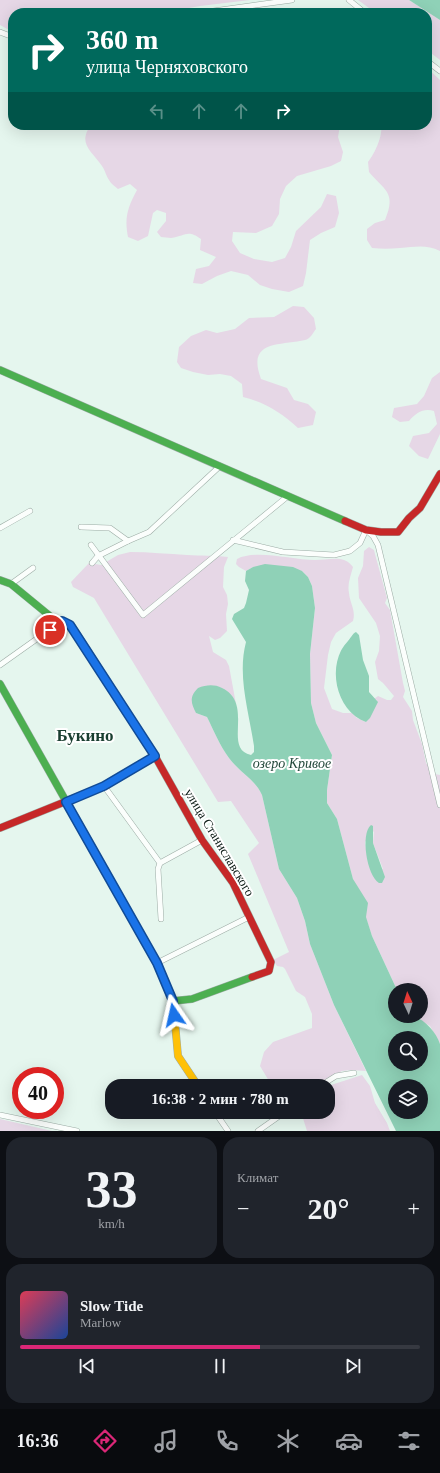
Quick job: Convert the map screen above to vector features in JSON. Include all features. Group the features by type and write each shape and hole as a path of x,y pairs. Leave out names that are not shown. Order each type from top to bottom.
{"street":[{"path":"235,8 292,0"},
{"path":"349,0 359,8"},
{"path":"432,65 440,72"},
{"path":"0,370 366,530 398,532 408,518 420,508 440,474"},
{"path":"92,562 99,556 149,532 220,466"},
{"path":"91,545 144,615 288,496"},
{"path":"0,527 30,511"},
{"path":"81,527 110,528 128,541"},
{"path":"233,540 283,552 334,555 350,552 360,543 366,530"},
{"path":"366,530 373,536 378,545 440,805"},
{"path":"11,584 33,568"},
{"name":"улица Станиславского","path":"0,580 11,584 56,621 62,621 70,625 155,756 202,840 233,883 271,962 269,971 192,999 173,1001"},
{"path":"0,666 62,621"},
{"path":"0,684 157,963 173,1001 178,1056 193,1079"},
{"path":"0,828 104,786 155,756"},
{"path":"104,786 160,863"},
{"path":"161,919 158,869 160,863 202,840"},
{"path":"157,963 249,917"},
{"path":"331,1079 336,1076 354,1073"},
{"path":"0,1115 77,1131"},
{"path":"220,1119 228,1131"},
{"path":"258,1131 275,1119"}],"shaded area":[{"path":"0,0 250,0 189,8 8,8 8,29 0,25"},
{"path":"358,0 409,0 421,8 369,8"},
{"path":"432,15 440,20 440,60 432,54"},
{"path":"432,73 440,80 440,251 430,247 420,246 389,249 372,248 367,240 367,229 375,223 385,220 390,203 387,192 369,172 368,162 378,144 381,130 432,130"},
{"path":"88,130 339,130 338,137 343,152 341,161 331,166 297,176 286,186 280,199 279,214 272,226 256,233 233,232 232,241 240,253 254,259 272,262 285,258 291,247 296,231 321,207 327,194 336,196 339,213 335,227 310,240 303,286 289,292 260,285 248,275 231,271 202,284 193,283 196,269 209,266 216,257 200,250 201,239 193,234 186,234 171,238 161,237 157,232 166,221 166,213 157,210 153,213 148,236 138,241 128,237 126,224 128,212 137,190 130,184 118,189 112,184 88,147 85,137"},
{"path":"293,306 304,307 314,318 316,329 307,339 268,347 262,351 258,357 258,366 261,379 287,388 294,400 308,404 316,412 313,425 298,428 272,409 243,397 242,384 231,376 220,374 208,375 193,372 181,368 177,362 179,347 191,336 206,330 217,333 235,329 249,318 274,317"},
{"path":"440,372 440,434 428,459 419,456 409,446 413,436 429,433 437,424 434,411 426,410 420,412 409,421 400,422 392,417 394,408 417,404 424,396 432,378"},
{"path":"369,547 374,550 387,598 385,603 390,610 405,691 403,697 412,711 413,720 422,744 426,763 435,774 440,775 440,1044 430,1026 425,1023 428,1023 428,983 394,983 372,936 353,879 337,819 327,803 327,790 332,755 316,723 311,703 310,654 315,608 312,586 308,577 302,571 253,567 246,571 236,564 237,559 245,556 264,555 306,560 340,559 344,560 353,567 348,586 354,617 353,621 336,633 331,642 324,688 332,709 343,713 352,713 357,718 366,722 377,700 374,699 378,696 391,700 394,696 378,679 375,662 379,651 380,636 376,623 359,598 358,578 363,566 364,551","holes":["374,831 373,843 383,869 368,862 365,842"]},
{"path":"130,552 228,557 224,567 223,587 227,595 228,604 226,614 227,631 220,638 215,640 209,636 213,652 226,660 229,666 236,704 231,695 196,713 207,717 229,758 255,784 262,795 279,869 297,898 305,921 310,944 334,1005 366,1071 342,1071 328,1079 268,1079 260,1066 264,1052 273,1042 312,1028 312,1014 305,997 296,991 285,969 277,966 273,960 289,952 248,854 259,843 231,801 218,802 94,598 73,587 71,582 89,563 101,565 118,555"},
{"path":"362,1075 370,1086 375,1103 390,1131 307,1131 303,1119 335,1119 335,1084"},
{"path":"0,1119 52,1131 0,1131"}],"water":[{"path":"409,0 440,0 440,20 432,15 432,8 421,8"},
{"name":"озеро Кривое","path":"265,564 293,567 302,571 308,577 312,586 315,608 310,654 311,703 316,723 332,755 327,790 327,803 337,819 353,879 368,903 366,917 372,936 394,983 388,983 388,1023 425,1023 436,1035 440,1044 440,1131 396,1131 390,1119 428,1119 428,1079 388,1079 388,1115 334,1005 310,944 305,921 297,898 279,869 262,795 255,784 229,758 207,717 196,713 193,706 193,694 198,688 204,686 216,686 232,695 236,704 238,715 239,744 243,751 251,755 254,752 243,681 246,642 232,619 234,614 244,608 246,603 249,590 245,581 246,571 253,567"},
{"path":"356,632 359,635 363,660 369,676 369,692 378,702 370,718 366,722 355,716 347,708 337,686 337,661 341,650"},
{"path":"371,825 373,826 373,843 385,877 382,883 379,883 375,879 371,872 366,855 366,837"}],"traffic: fast":[{"path":"0,370 345,521"},
{"path":"0,580 11,584 56,621 62,621 71,625 156,758"},
{"path":"0,684 129,913"},
{"path":"173,1001 192,999 252,977"}],"traffic: slow":[{"path":"129,913 157,963 173,1001 178,1056 193,1079"}],"traffic: jam":[{"path":"345,521 366,530 398,532 409,518 420,508 440,474"},
{"path":"0,828 104,786 155,756"},
{"path":"156,758 202,840 233,883 271,962 269,971 252,977"}],"district":[{"name":"Букино","path":"85,735"}],"route":[{"path":"50,630 62,621 70,625 155,756 104,786 66,802 157,963 173,1001 174,1015"}]}
